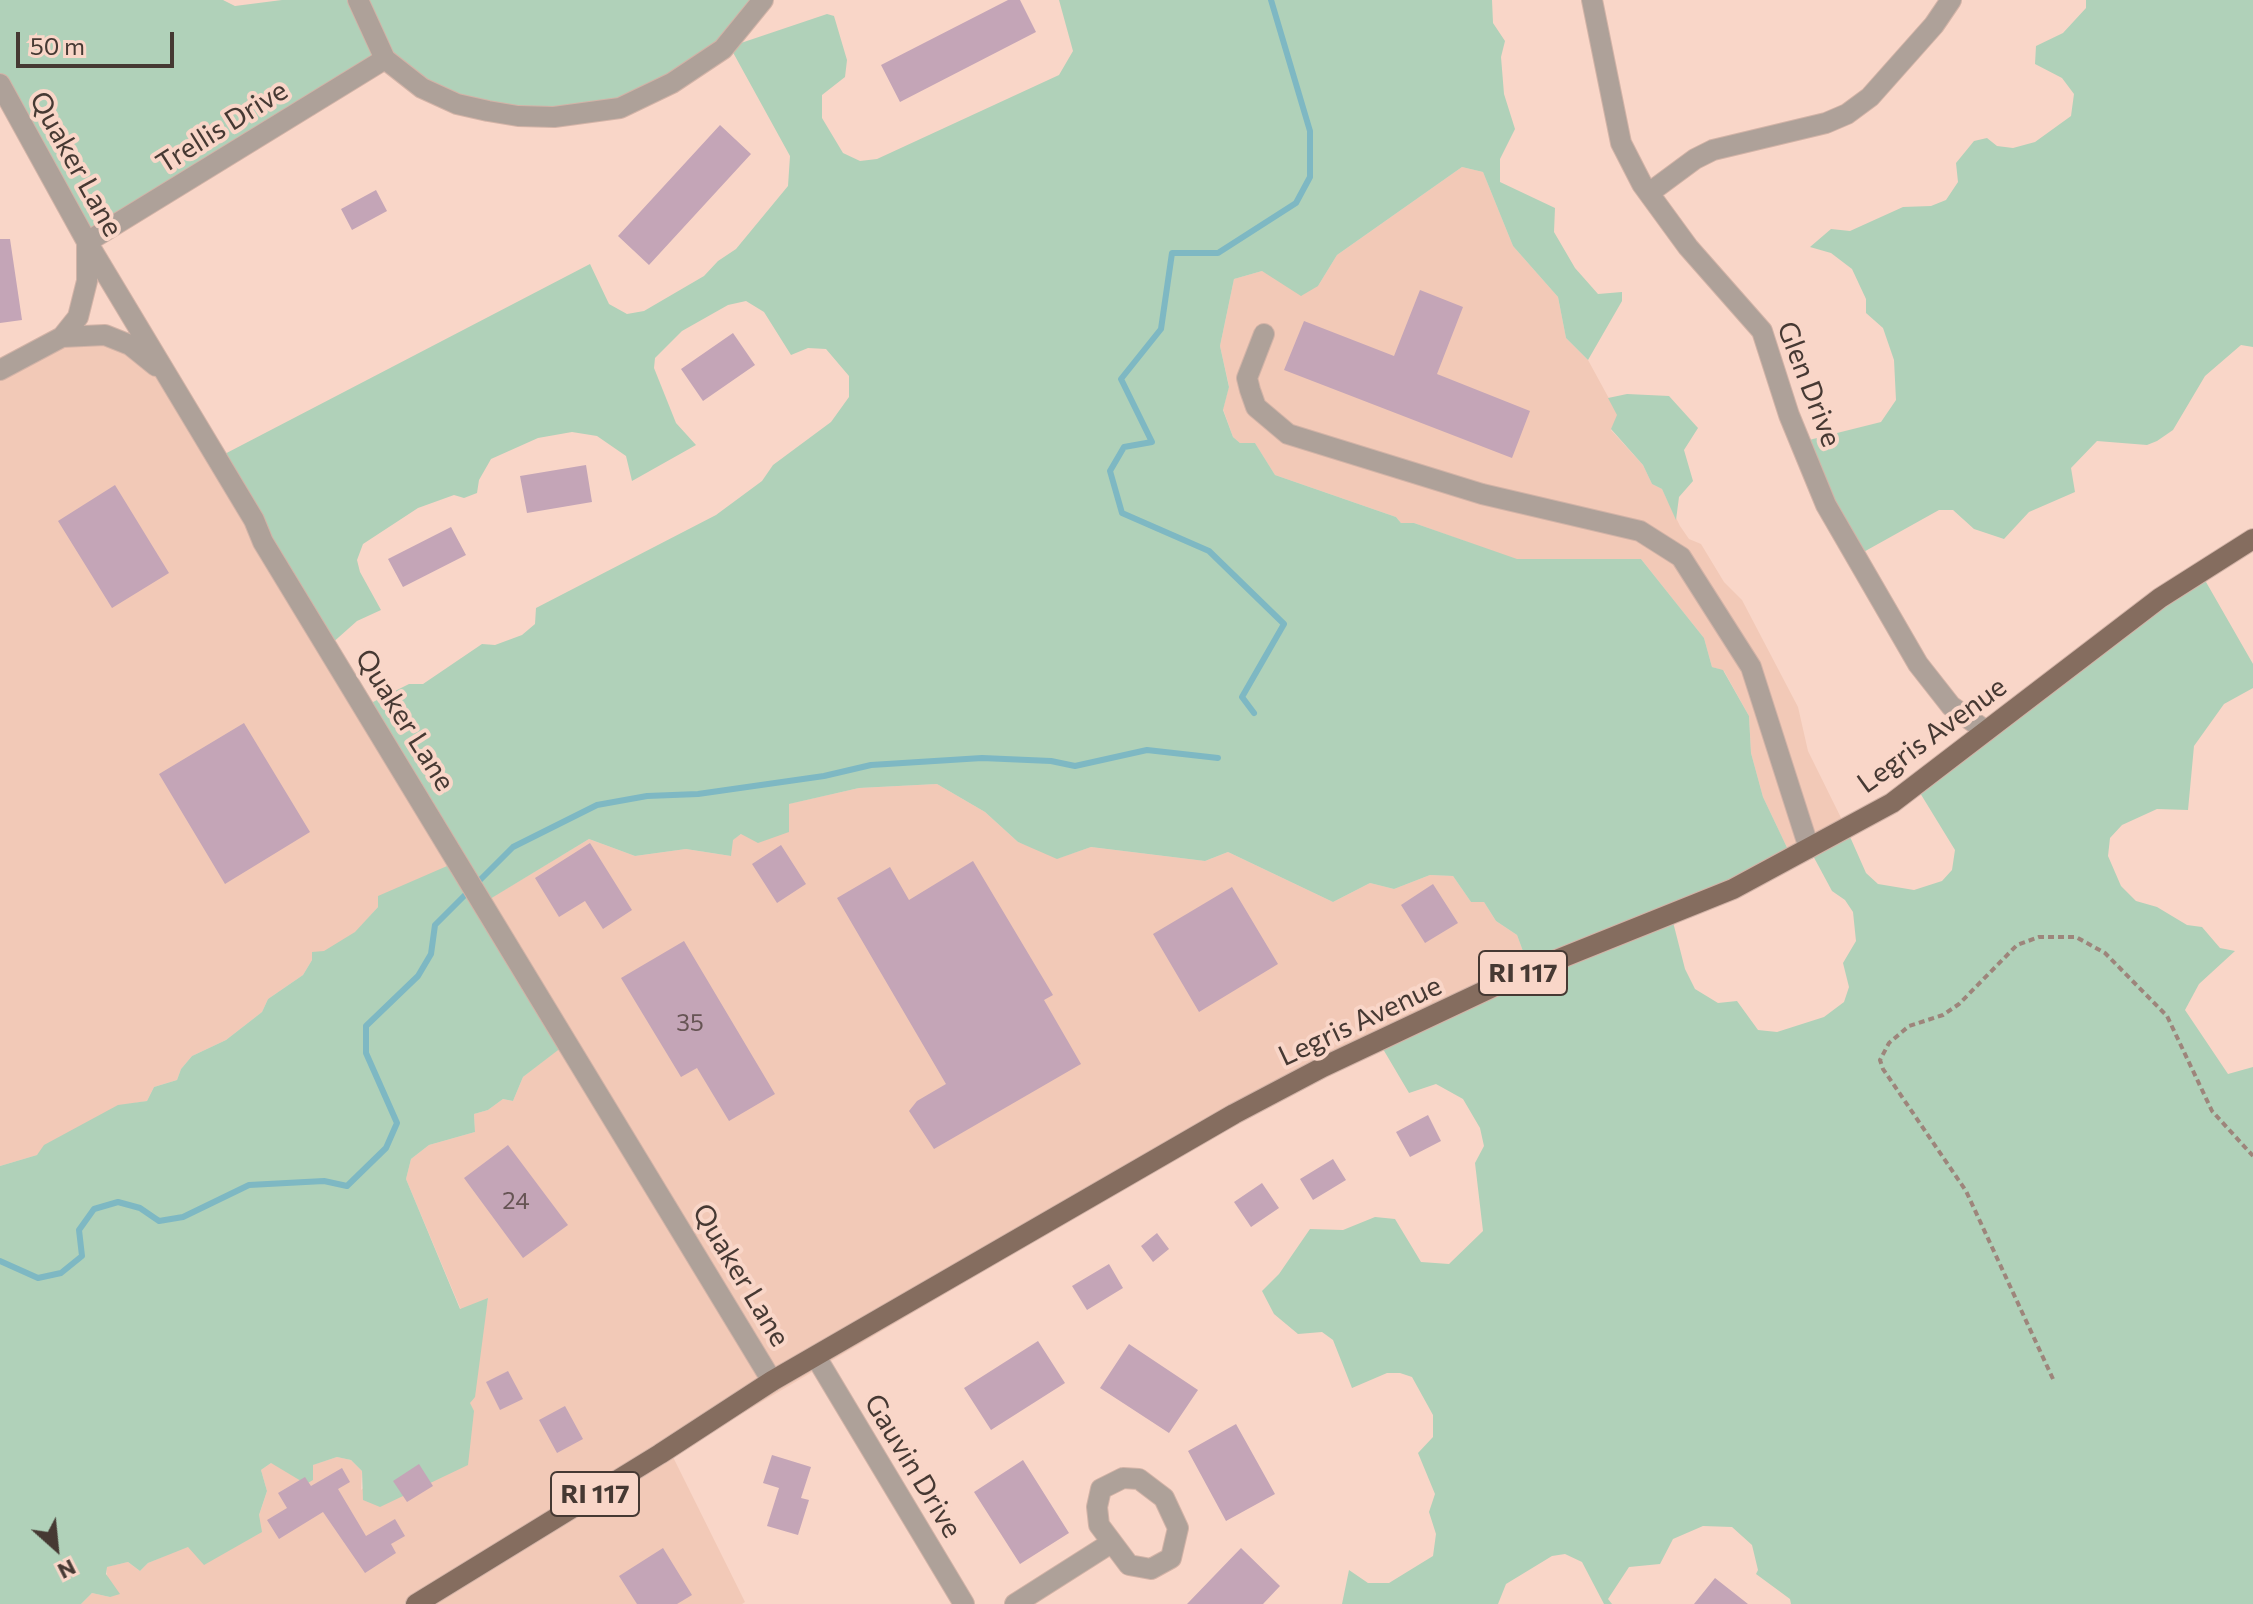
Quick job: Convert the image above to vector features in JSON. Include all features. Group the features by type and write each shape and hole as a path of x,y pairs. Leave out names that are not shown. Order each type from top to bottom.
{"main road":[{"name":"Legris Avenue","path":"772,1381 1234,1114 1323,1067 1514,977 1733,889 1892,803 2160,598 2253,539"},
{"name":"RI 117","path":"416,1604 650,1461 772,1381"}],"street":[{"path":"358,0 385,59 422,88 457,104 518,116 583,115 620,108 672,83 723,49 763,0"},
{"name":"Glen Drive","path":"1592,0 1621,143 1649,193 1688,247 1762,331 1789,415 1826,505 1918,664 1951,706 1986,731"},
{"path":"1649,193 1695,159 1713,150 1826,123 1847,114 1870,97 1934,25 1951,0"},
{"name":"Trellis Drive","path":"87,242 385,59"},
{"name":"Quaker Lane","path":"0,84 87,242 254,520 263,542 772,1381"},
{"path":"62,337 85,303 87,242"},
{"path":"1264,334 1247,378 1256,407 1288,434 1482,494 1640,531 1681,557 1751,667 1809,848"},
{"path":"0,370 62,337 105,335 122,340 145,355 173,383"},
{"name":"Gauvin Drive","path":"816,1357 964,1604"},
{"path":"1123,1478 1139,1479 1164,1498 1173,1515 1178,1528 1171,1558 1151,1569 1140,1570 1129,1565 1111,1543 1099,1525 1097,1507 1101,1489 1123,1478"},
{"path":"1015,1604 1111,1543"}],"path":[{"path":"2053,1379 1966,1191 1883,1069 1880,1060 1889,1043 1909,1026 1943,1015 1959,1004 2017,945 2039,937 2076,937 2105,953 2160,1007 2174,1026 2212,1111 2253,1156"}],"shaded area":[{"path":"1462,167 1483,172 1513,246 1558,297 1566,338 1588,360 1618,415 1611,430 1643,465 1652,484 1662,489 1689,539 1701,544 1724,582 1742,600 1798,707 1808,751 1847,830 1792,858 1763,797 1751,753 1749,716 1724,671 1712,667 1704,638 1641,559 1517,560 1414,523 1401,523 1396,517 1275,475 1255,443 1240,443 1233,437 1223,409 1229,386 1220,346 1234,279 1262,271 1318,286 1337,255"},
{"path":"71,336 109,337 149,364 454,863 378,907 356,932 312,960 303,975 268,999 262,1012 226,1040 192,1056 181,1069 177,1080 154,1087 147,1101 118,1106 37,1155 0,1166 0,371"},
{"path":"937,784 985,812 1018,842 1059,858 1091,847 1205,861 1228,852 1333,902 1370,883 1394,889 1430,875 1453,876 1471,902 1484,902 1496,921 1517,935 1531,973 1224,1129 675,1453 673,1457 745,1602 742,1604 81,1604 92,1593 110,1597 106,1567 128,1562 140,1571 148,1563 259,1515 267,1491 261,1470 271,1463 312,1465 337,1457 351,1460 362,1471 361,1490 470,1403 488,1299 461,1310 406,1179 411,1159 429,1145 475,1132 474,1114 488,1110 503,1099 513,1101 523,1077 565,1044 489,899 589,839 635,856 686,849 731,856 732,840 788,804 859,788"}],"green space":[{"path":"0,0 223,0 235,6 282,0 764,0 735,45 827,14 834,16 847,60 845,77 822,95 822,118 843,153 860,161 877,159 1059,75 1073,51 1059,0 1492,0 1493,23 1505,41 1501,57 1504,94 1515,129 1500,159 1500,182 1555,208 1554,232 1575,268 1598,294 1622,292 1622,301 1588,360 1566,338 1558,297 1513,246 1483,172 1462,167 1337,255 1318,286 1301,296 1262,271 1234,279 1220,346 1229,387 1223,410 1233,437 1240,443 1255,443 1275,475 1396,517 1401,523 1414,523 1517,559 1641,559 1704,638 1712,667 1723,670 1749,716 1751,753 1763,797 1792,858 1673,922 1685,969 1695,989 1718,1003 1737,1001 1758,1030 1777,1032 1824,1017 1844,1002 1849,987 1843,963 1856,941 1853,912 1845,900 1832,891 1811,852 1847,830 1866,873 1878,884 1914,890 1942,881 1952,870 1955,850 1917,788 2202,575 2253,664 2253,688 2224,704 2194,746 2188,810 2157,809 2122,825 2110,838 2108,856 2121,886 2136,901 2157,907 2187,925 2202,927 2220,948 2235,951 2199,984 2185,1010 2228,1074 2253,1067 2253,1604 1791,1604 1790,1599 1756,1574 1758,1570 1752,1545 1732,1527 1703,1526 1673,1539 1660,1564 1629,1567 1608,1599 1612,1604 1604,1604 1582,1562 1565,1554 1552,1556 1506,1584 1498,1604 1342,1604 1349,1570 1368,1583 1389,1583 1433,1556 1436,1534 1429,1512 1435,1494 1418,1453 1433,1437 1433,1415 1412,1377 1400,1373 1387,1373 1352,1388 1333,1340 1322,1332 1298,1334 1274,1314 1262,1291 1279,1274 1310,1229 1343,1230 1375,1217 1395,1219 1421,1262 1449,1264 1483,1231 1475,1163 1484,1146 1480,1128 1463,1099 1436,1084 1409,1093 1383,1049 1531,973 1517,935 1496,921 1484,902 1471,902 1453,876 1430,875 1394,889 1370,883 1333,902 1228,852 1205,861 1091,847 1057,859 1018,842 985,812 937,784 859,788 789,804 789,832 758,843 741,834 733,840 731,856 686,849 635,856 589,839 490,899 566,1044 523,1077 513,1101 503,1099 488,1110 474,1114 475,1132 429,1145 411,1159 406,1179 460,1309 488,1298 475,1397 470,1403 474,1411 468,1465 380,1507 363,1500 362,1471 351,1460 337,1457 313,1465 313,1480 306,1484 271,1463 261,1470 267,1491 259,1515 262,1532 204,1565 188,1547 148,1563 140,1571 128,1562 107,1567 106,1574 120,1594 110,1597 92,1593 81,1604 0,1604 0,1166 37,1155 44,1145 118,1105 147,1101 154,1087 177,1080 181,1069 192,1056 226,1040 262,1012 268,999 303,975 312,960 312,952 324,951 355,932 378,907 378,896 454,863 367,705 409,684 423,684 482,644 495,645 522,635 535,624 536,608 716,515 762,481 773,465 831,422 849,397 849,376 826,349 808,348 791,355 764,312 746,301 728,305 682,331 655,358 654,368 676,423 696,445 632,481 626,456 597,436 572,432 538,438 491,459 479,480 477,493 464,498 454,495 418,508 363,544 357,560 360,572 381,610 357,621 330,645 217,458 590,264 609,304 627,314 644,311 704,276 718,261 736,249 788,186 790,156 730,47 613,112 461,109 388,65 89,242 0,89"},
{"path":"2086,0 2253,0 2253,347 2241,345 2205,376 2173,430 2157,441 2147,445 2097,441 2071,468 2075,492 2029,512 2004,539 1974,529 1953,510 1939,510 1860,554 1801,442 1881,422 1896,400 1894,360 1883,328 1866,313 1866,299 1852,269 1831,253 1810,247 1831,229 1850,231 1903,207 1931,206 1946,200 1958,182 1956,163 1974,141 1987,138 1997,146 2013,148 2035,142 2071,116 2074,94 2062,78 2035,64 2036,46 2063,33 2086,8"},
{"path":"1627,394 1669,396 1698,428 1684,450 1693,481 1679,497 1676,520 1662,489 1652,484 1643,465 1611,429 1617,415 1608,398"}],"building":[{"path":"1008,0 1020,0 1036,32 900,102 881,65"},
{"path":"720,125 751,154 649,265 618,236"},
{"path":"376,190 387,211 352,230 341,209"},
{"path":"0,239 10,239 22,320 0,323"},
{"path":"1420,290 1463,307 1437,374 1530,411 1512,458 1284,370 1304,321 1394,356"},
{"path":"733,333 755,365 703,401 681,369"},
{"path":"586,465 592,502 527,513 520,476"},
{"path":"115,485 169,573 112,608 58,521"},
{"path":"451,527 466,555 403,587 388,559"},
{"path":"244,723 310,832 225,884 159,774"},
{"path":"590,843 632,910 603,929 585,901 559,917 535,878"},
{"path":"781,845 806,884 777,903 752,864"},
{"path":"973,861 1053,995 1044,1000 1081,1064 934,1149 909,1111 917,1101 946,1084 837,898 890,867 909,900"},
{"path":"1433,884 1458,923 1425,943 1401,905"},
{"path":"1232,887 1278,964 1199,1012 1153,934"},
{"path":"684,941 775,1094 729,1121 697,1068 681,1077 621,978"},
{"path":"1428,1115 1441,1141 1410,1157 1396,1132"},
{"path":"508,1145 568,1225 523,1258 464,1178"},
{"path":"1333,1159 1346,1180 1313,1200 1300,1179"},
{"path":"1262,1183 1279,1208 1251,1227 1234,1202"},
{"path":"1157,1233 1169,1249 1153,1262 1141,1246"},
{"path":"1109,1264 1123,1288 1087,1310 1072,1286"},
{"path":"1038,1341 1065,1383 991,1430 964,1388"},
{"path":"1129,1344 1198,1390 1169,1433 1100,1388"},
{"path":"508,1371 523,1399 500,1410 486,1382"},
{"path":"565,1406 583,1439 557,1453 539,1420"},
{"path":"1236,1424 1275,1494 1226,1521 1188,1451"},
{"path":"772,1455 811,1467 801,1498 809,1500 798,1535 767,1526 779,1488 763,1483"},
{"path":"1023,1460 1069,1533 1020,1564 974,1492"},
{"path":"419,1464 433,1486 407,1502 393,1481"},
{"path":"342,1468 350,1482 338,1489 366,1536 395,1519 405,1536 391,1544 396,1553 365,1573 323,1512 279,1539 267,1520 287,1508 278,1493 305,1477 311,1486"},
{"path":"663,1548 692,1595 677,1604 637,1604 619,1576"},
{"path":"1241,1548 1280,1586 1263,1604 1187,1604"},
{"path":"1715,1578 1748,1604 1694,1604"}],"waterway":[{"path":"1254,713 1242,697 1284,624 1209,551 1122,513 1110,471 1124,447 1152,442 1121,379 1161,329 1172,253 1218,253 1296,203 1310,177 1310,131 1271,0"},
{"path":"0,1261 38,1278 61,1273 82,1256 79,1230 94,1209 118,1202 140,1208 159,1221 183,1217 249,1185 324,1181 347,1186 386,1148 397,1123 366,1053 366,1026 418,976 431,954 435,925 513,847 597,805 647,796 698,794 824,776 871,765 982,758 1051,761 1075,766 1147,750 1218,758"}]}
